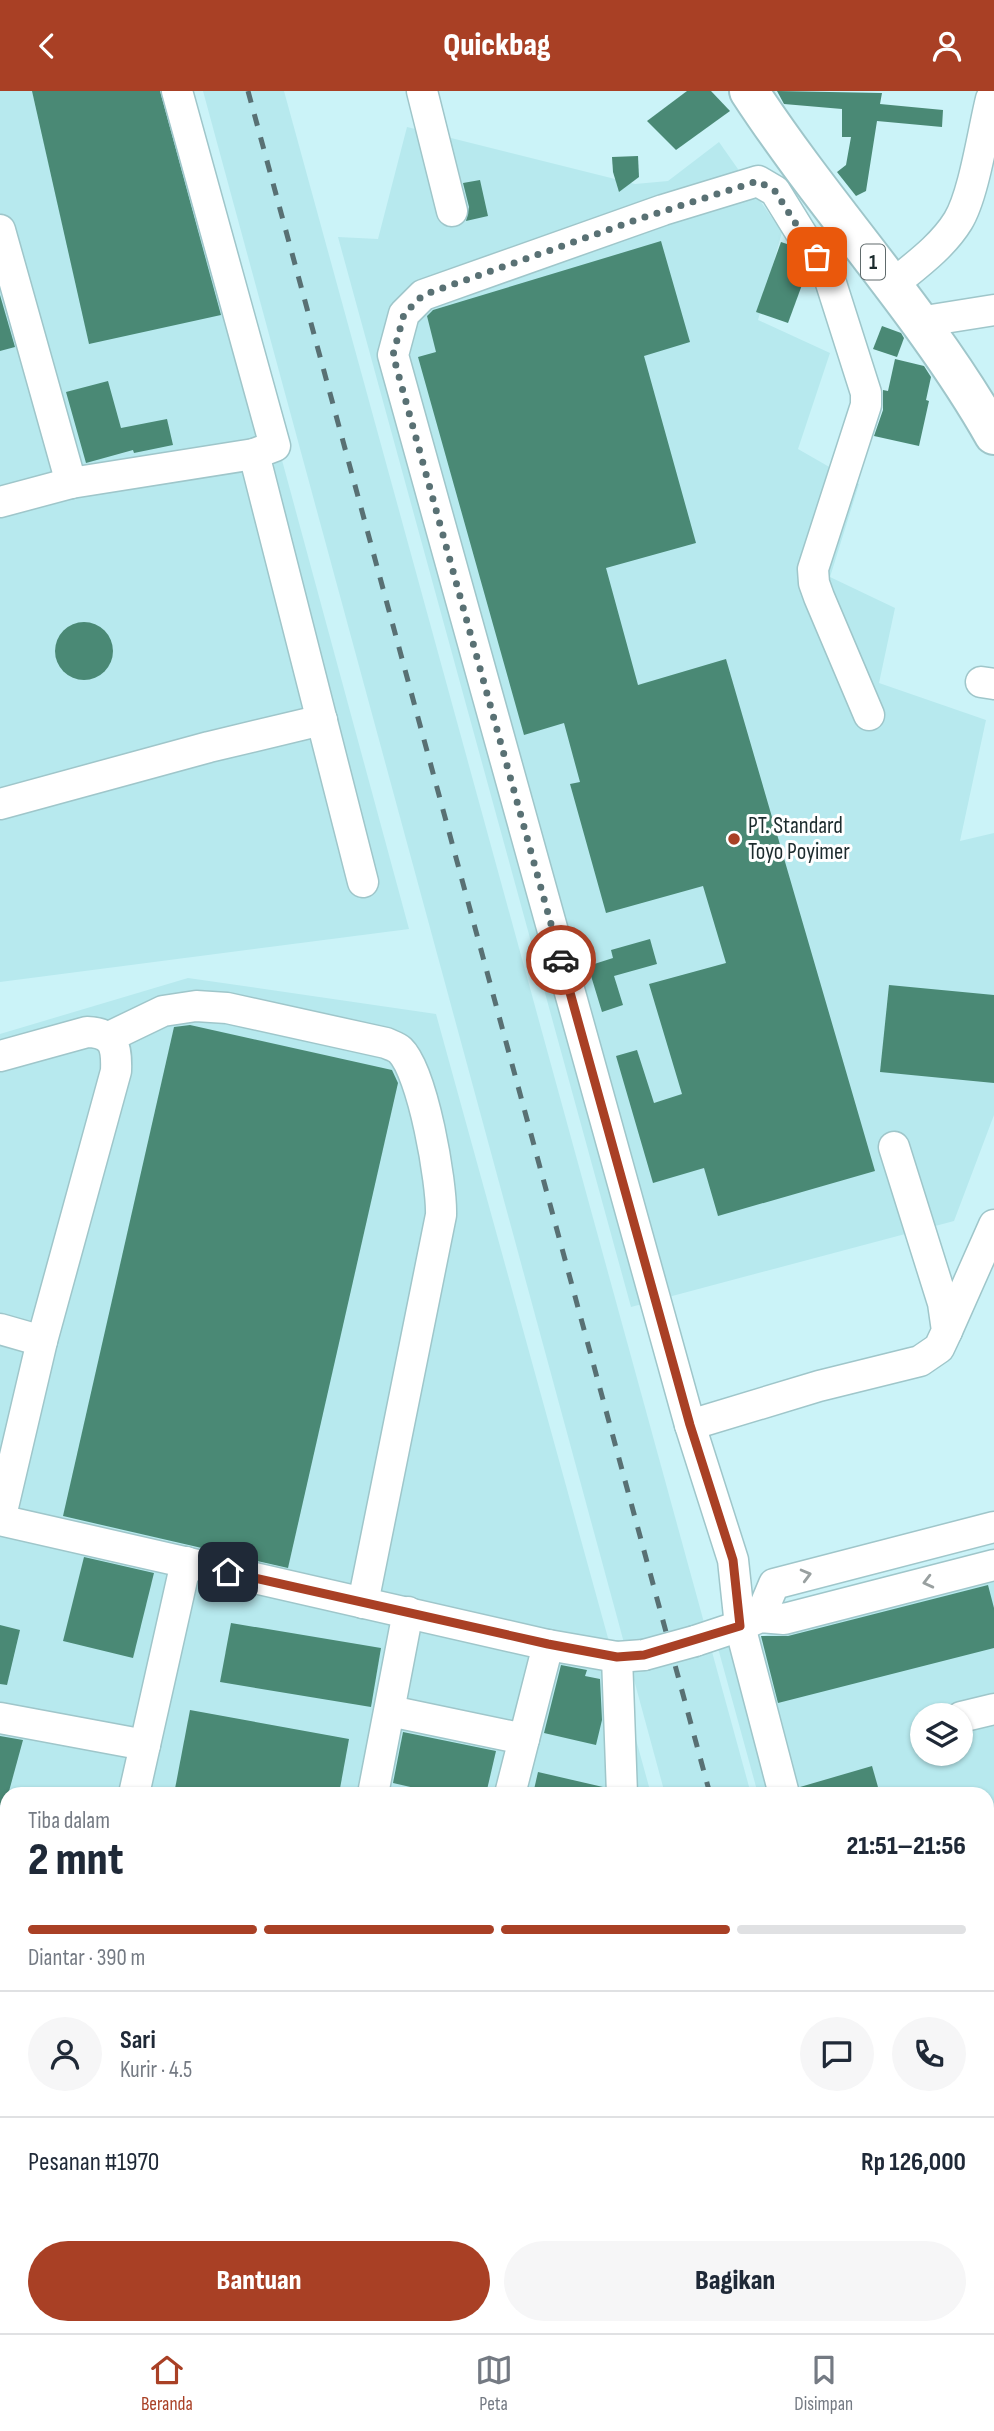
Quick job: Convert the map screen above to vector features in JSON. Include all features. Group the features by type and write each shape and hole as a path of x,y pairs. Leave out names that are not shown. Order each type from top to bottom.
{"highway":[{"name":"1","path":"759,94 992,427"}],"street":[{"path":"0,502 71,483 254,454 275,446 177,91"},
{"path":"422,91 452,211"},
{"path":"891,286 943,241 960,219 991,99"},
{"path":"783,1787 750,1621 690,1425 393,355 404,314 423,295 663,211 758,181 775,191 830,279 866,393 866,405 813,569 814,583 869,715"},
{"path":"0,230 71,483"},
{"path":"919,322 994,310"},
{"path":"254,454 363,882"},
{"path":"0,804 209,747 322,720"},
{"path":"109,1037 163,1011 196,1006 227,1008 386,1043 400,1050 410,1065 428,1119 440,1176 441,1215 363,1602"},
{"path":"0,1056 87,1032 99,1032 109,1037 115,1048 116,1071 42,1341 0,1520 548,1644 631,1656 695,1641 750,1621 784,1619 994,1565"},
{"path":"894,1147 927,1247 943,1303 947,1331"},
{"path":"690,1425 819,1386 920,1361 939,1348 994,1225"},
{"path":"0,1329 42,1341"},
{"path":"750,1621 774,1584 994,1527"},
{"path":"136,1787 186,1562"},
{"path":"374,1787 408,1612"},
{"path":"512,1787 548,1644"},
{"path":"622,1787 631,1656"},
{"path":"973,1714 994,1709"},
{"path":"390,1711 524,1739"},
{"path":"0,1718 145,1745"}],"shaded area":[{"path":"0,91 182,91 409,929 0,982"},
{"path":"203,91 284,91 749,1787 663,1787"},
{"path":"407,127 635,184 668,181 719,142 782,232 758,320 830,353 798,449 859,484 830,577 895,608 879,683 986,720 960,841 994,833 994,1115 954,1221 631,1307 338,237 378,239"},
{"path":"188,978 436,1014 649,1787 0,1787 0,1034"},
{"path":"994,1574 994,1787 756,1787 718,1648"}],"building":[{"path":"32,91 160,91 221,315 89,344"},
{"path":"687,91 711,91 730,111 676,150 647,121"},
{"path":"777,91 882,93 880,104 943,110 942,127 877,121 866,191 856,196 837,172 846,165 851,137 842,137 842,109 784,104"},
{"path":"638,156 639,177 619,192 612,157"},
{"path":"480,180 488,216 466,221 469,207 463,183"},
{"path":"661,241 690,342 644,356 696,543 606,568 638,685 726,659 875,1171 718,1216 704,1168 653,1183 616,1056 637,1050 654,1103 682,1094 649,984 726,963 703,886 606,913 570,784 580,782 564,723 524,735 418,357 436,352 427,316 433,310"},
{"path":"781,242 787,244 806,274 788,323 756,312"},
{"path":"0,295 15,347 0,351"},
{"path":"882,326 901,333 904,338 897,357 873,349"},
{"path":"895,359 924,366 931,377 926,400 929,401 919,446 874,436 883,410 883,390 888,391"},
{"path":"108,381 121,428 167,419 173,445 134,453 133,450 86,463 66,392"},
{"path":"78,622 90,622 105,630 113,645 113,657 105,672 90,680 78,680 63,672 55,657 55,645 63,630"},
{"path":"650,939 657,964 614,976 623,1005 602,1012 588,966 613,958 611,950"},
{"path":"889,985 994,995 994,1083 880,1072"},
{"path":"190,1025 392,1070 398,1083 288,1568 63,1516 174,1027"},
{"path":"84,1557 154,1573 133,1658 63,1641"},
{"path":"988,1585 994,1608 994,1648 778,1703 761,1636 788,1636"},
{"path":"231,1623 381,1648 371,1707 220,1682"},
{"path":"0,1625 20,1630 7,1685 0,1684"},
{"path":"561,1665 587,1670 585,1676 600,1679 602,1720 596,1745 544,1733"},
{"path":"190,1710 349,1739 340,1787 175,1787"},
{"path":"403,1732 496,1751 488,1787 410,1787 393,1783"},
{"path":"0,1736 23,1740 10,1787 0,1787"},
{"path":"872,1766 878,1787 800,1787"},
{"path":"538,1772 603,1787 535,1787"}],"railway":[{"path":"248,91 708,1787"}],"way so far":[{"path":"561,960 393,355 404,314 423,295 474,275 758,181 775,191 817,257"}],"place":[{"name":"PT. Standard Toyo Poyimer","path":"734,839"}],"route":[{"path":"228,1572 617,1657 644,1655 740,1626 733,1560 690,1425 561,960"}]}
